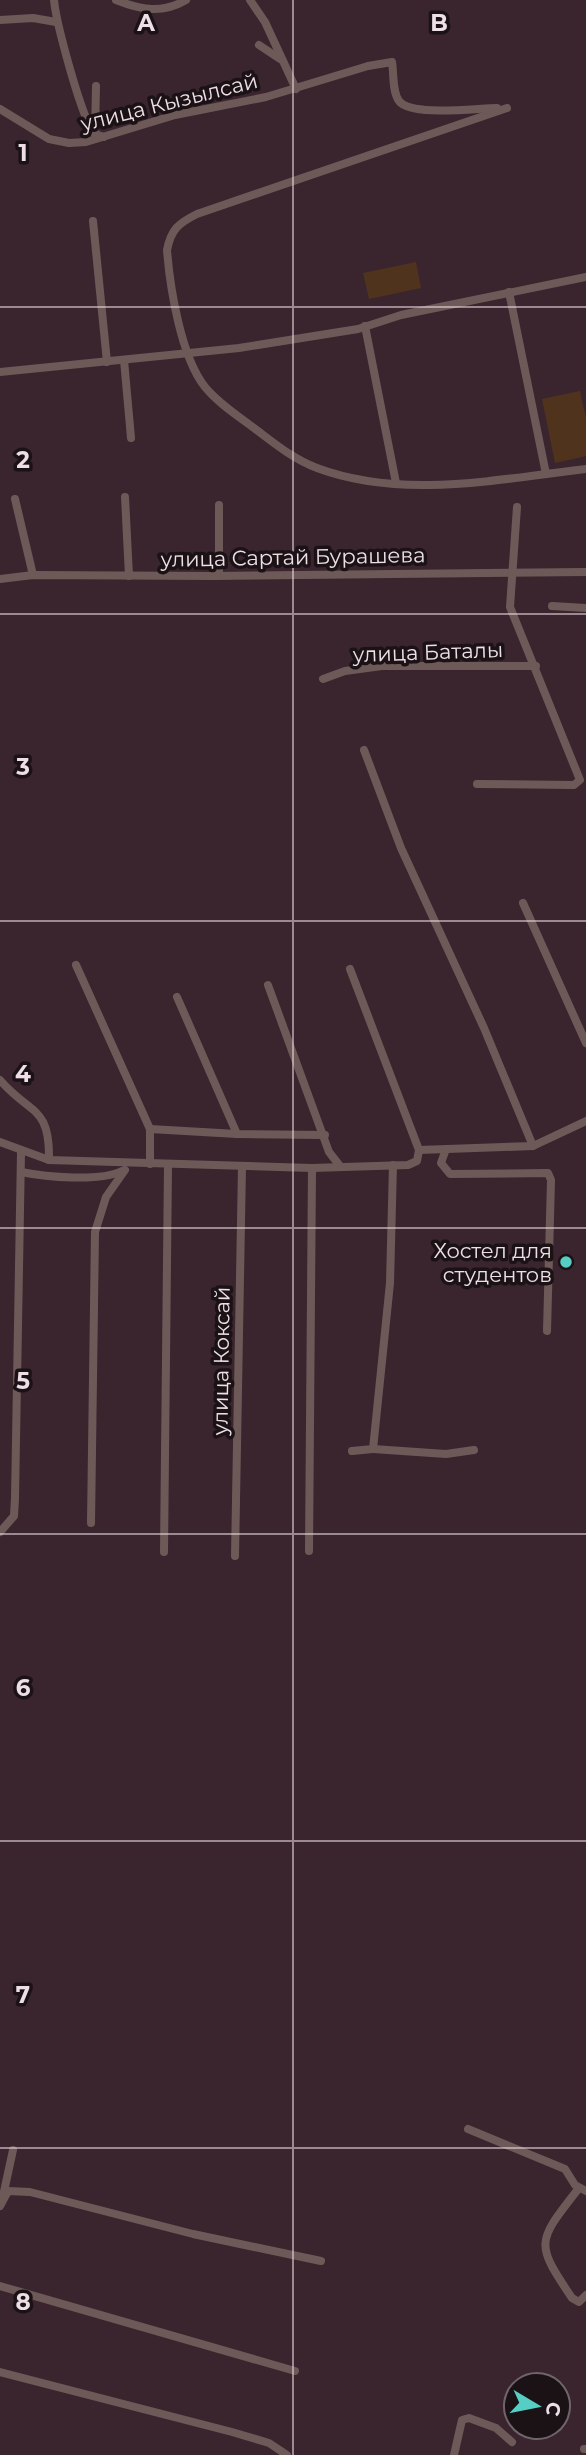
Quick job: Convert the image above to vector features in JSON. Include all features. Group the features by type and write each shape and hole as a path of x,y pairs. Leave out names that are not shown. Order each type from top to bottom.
{"street":[{"path":"54,0 56,22 86,118 95,134 108,137"},
{"path":"116,0 146,9 162,10 186,0"},
{"path":"250,0 265,22 296,89"},
{"path":"0,20 33,18 56,22"},
{"path":"259,45 283,60"},
{"name":"улица Кызылсай","path":"0,109 49,138 69,143 108,137 175,115 296,89 368,66 392,62 395,91 400,102 408,107 425,111 507,108 348,160 197,214 177,224 170,235 168,262 187,355"},
{"path":"95,134 96,86"},
{"path":"93,221 107,362"},
{"path":"0,372 187,355 365,326 509,292 586,278"},
{"path":"509,292 546,474"},
{"path":"365,326 396,483"},
{"path":"187,355 205,387 290,455 340,475 433,485 516,480 586,469"},
{"path":"124,360 131,438"},
{"path":"125,497 129,576"},
{"path":"15,499 33,575"},
{"path":"219,505 219,576"},
{"path":"477,784 574,785 580,780 510,607 517,507"},
{"name":"улица Сартай Бурашева","path":"0,579 33,575 586,572"},
{"path":"552,606 586,608"},
{"name":"улица Баталы","path":"323,679 345,671 382,666 536,666"},
{"path":"364,750 401,848 484,1028 533,1146"},
{"path":"523,903 586,1043"},
{"path":"76,965 150,1129 150,1164"},
{"path":"0,1142 50,1160 129,1167 168,1164 312,1168 393,1165 416,1161 419,1150 350,969"},
{"path":"268,985 326,1135 329,1152 340,1166"},
{"path":"177,997 237,1134"},
{"path":"0,1080 42,1117 48,1132 50,1160"},
{"path":"419,1150 533,1146 586,1121"},
{"path":"150,1129 326,1135"},
{"path":"446,1149 441,1163 450,1174 548,1173 551,1180 547,1331"},
{"path":"0,1532 14,1516 15,1499 22,1152"},
{"path":"164,1552 168,1164"},
{"path":"373,1449 390,1283 393,1165"},
{"name":"улица Коксай","path":"235,1556 242,1166"},
{"path":"21,1172 69,1176 114,1175 129,1167"},
{"path":"91,1523 95,1232 106,1198 129,1167"},
{"path":"310,1551 312,1168"},
{"path":"352,1451 373,1449 446,1454 474,1450"},
{"path":"468,2129 565,2169 583,2190 545,2237 543,2247 546,2260 572,2298 579,2302 586,2295"},
{"path":"0,2206 13,2150"},
{"path":"3,2196 13,2190 30,2192 193,2234 321,2261"},
{"path":"0,2286 295,2371"},
{"path":"0,2372 232,2432 270,2443 287,2455"},
{"path":"454,2455 462,2420 469,2418 496,2428 512,2442"}],"shaded area":[{"path":"416,262 421,288 369,299 363,273"},
{"path":"580,391 586,418 586,456 555,463 542,399"}],"place":[{"name":"Хостел для студентов","path":"566,1262"}]}
